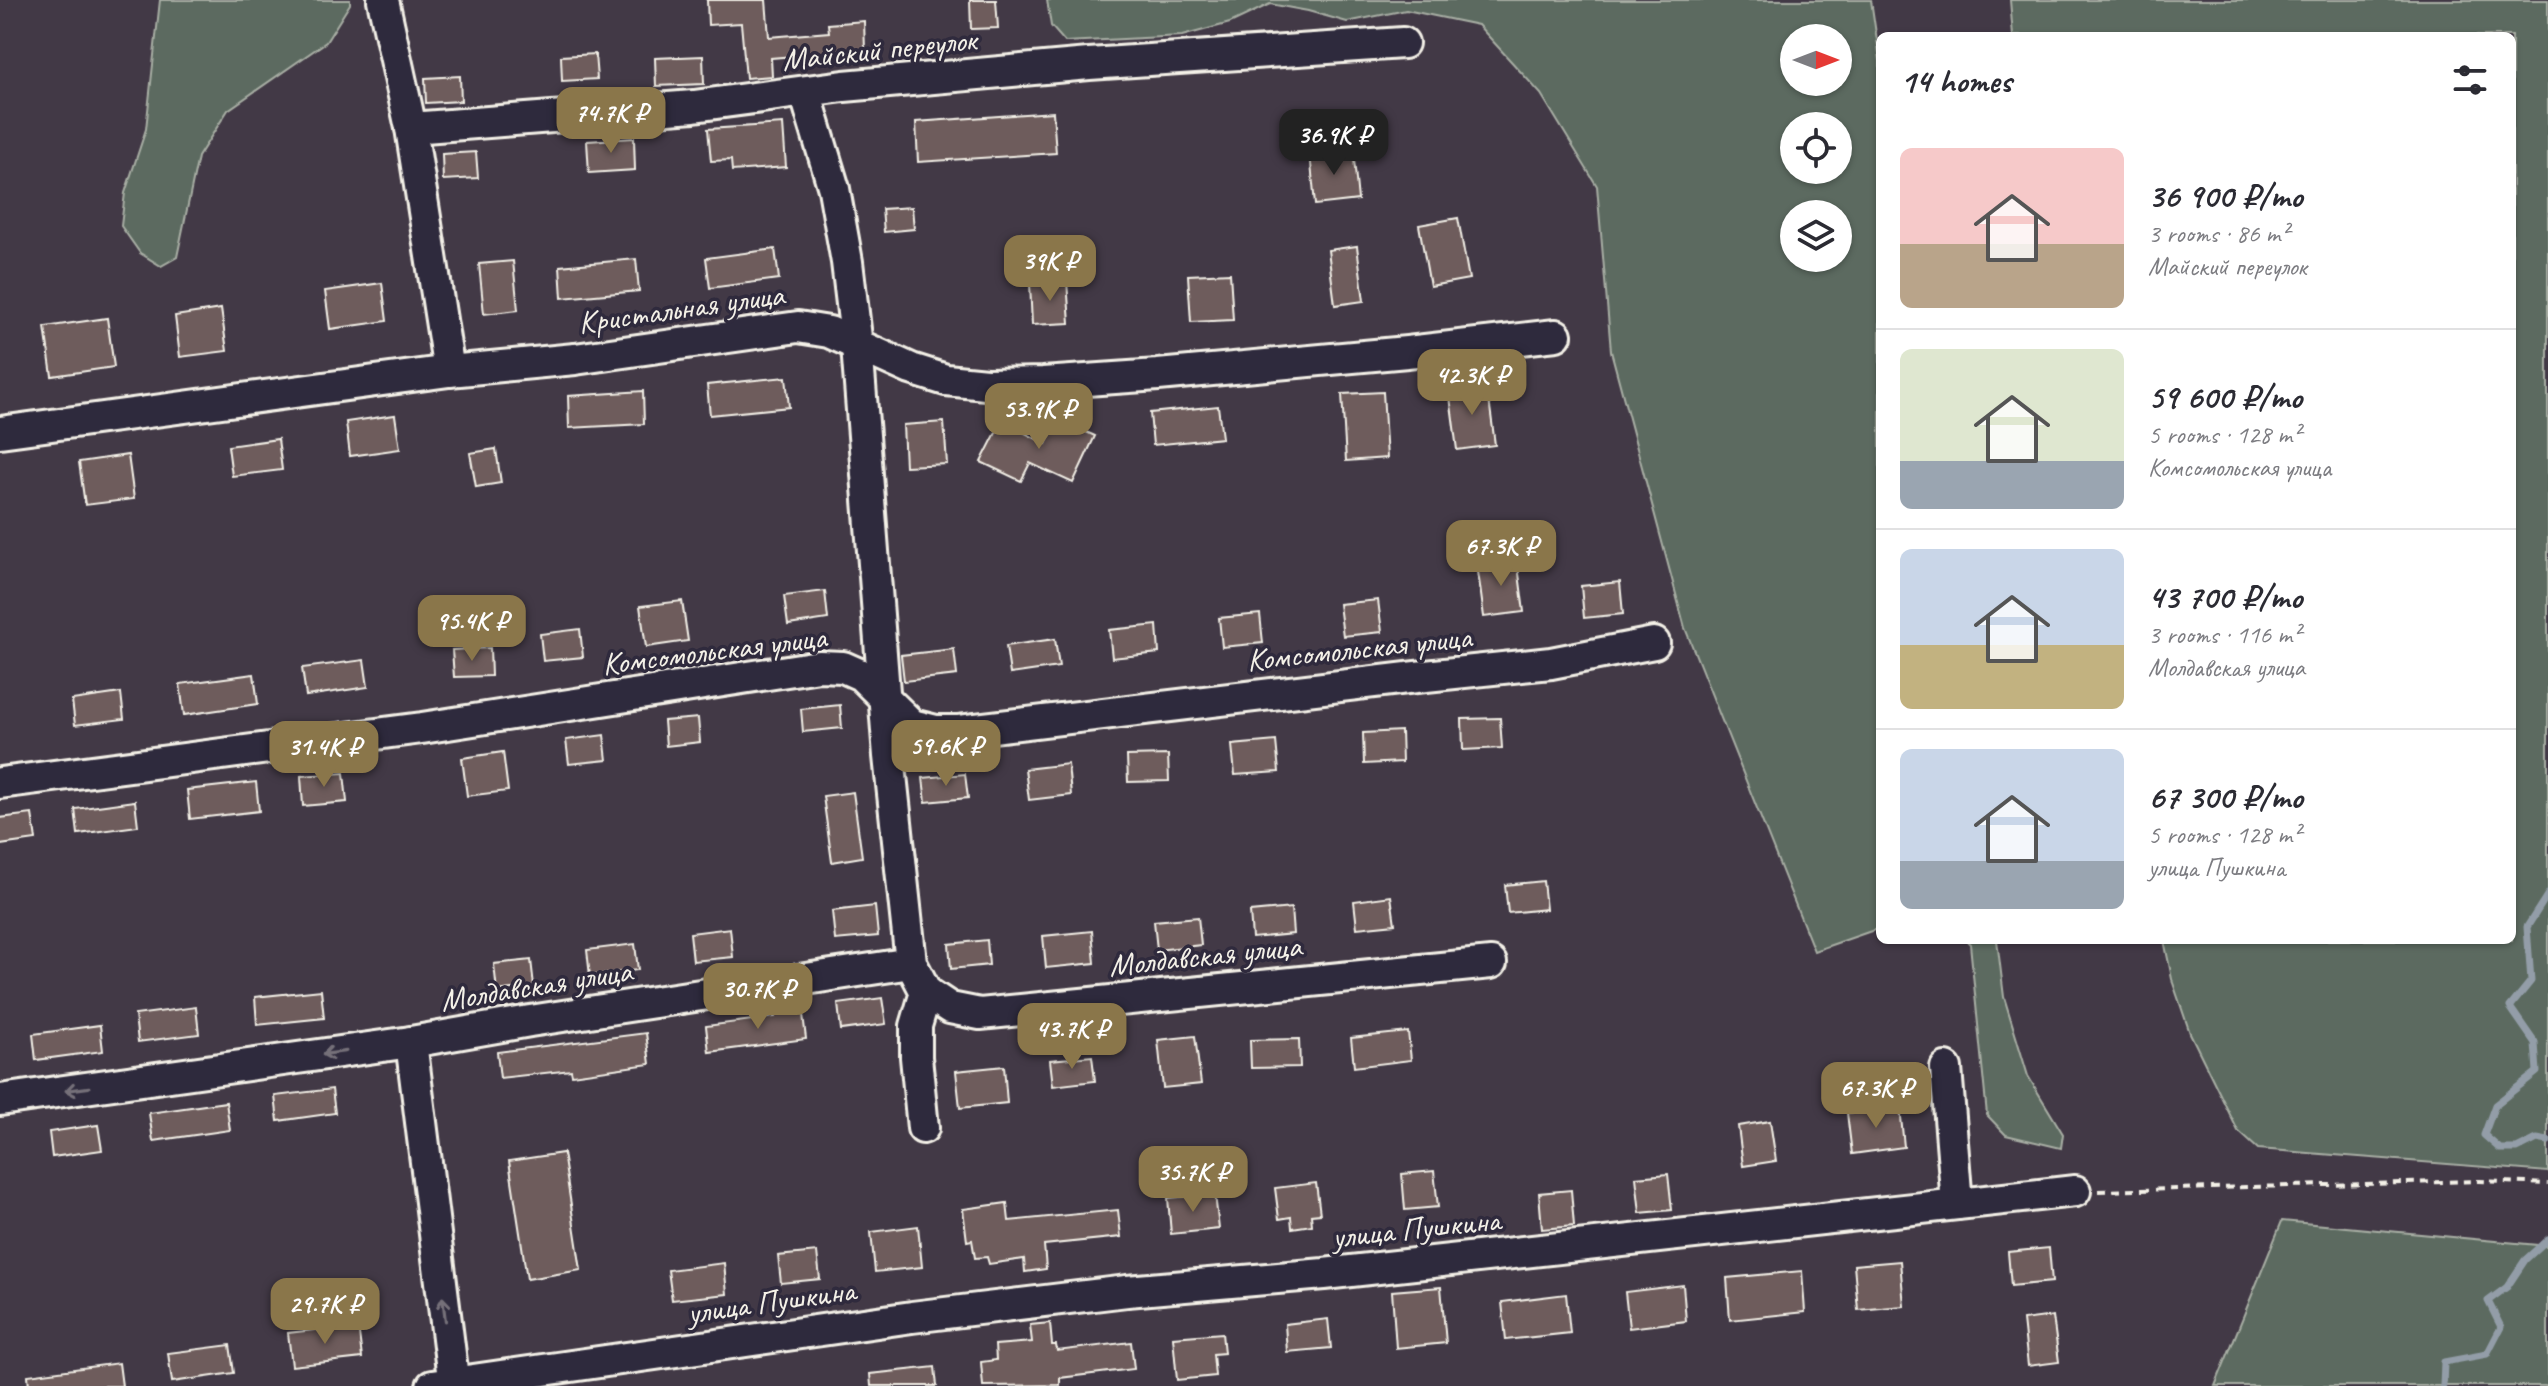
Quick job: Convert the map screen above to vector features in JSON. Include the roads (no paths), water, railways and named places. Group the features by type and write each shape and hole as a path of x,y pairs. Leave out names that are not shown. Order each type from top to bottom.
{"street":[{"path":"383,0 411,128 449,371"},
{"name":"Майский переулок","path":"411,128 694,106 844,86 1089,64 1403,43"},
{"path":"805,92 834,189 857,346 889,756 911,963 926,992 916,1026 923,1128"},
{"name":"Кристальная улица","path":"0,432 449,371 575,359 798,327 829,332 911,369 946,380 986,384 1158,375 1556,335"},
{"name":"Комсомольская улица","path":"0,783 422,728 819,666 843,667 861,675 912,725 936,731 959,731 1551,663 1654,643"},
{"path":"889,756 912,725"},
{"name":"Молдавская улица","path":"0,1100 411,1042 911,963"},
{"name":"Молдавская улица","path":"926,992 950,1008 980,1014 1491,963"},
{"path":"411,1042 447,1385"},
{"path":"1946,1068 1957,1204"},
{"name":"улица Пушкина","path":"447,1385 958,1311 2075,1191"}],"waterway":[{"path":"2548,894 2527,927 2531,981 2510,1007 2535,1043 2537,1072 2495,1105 2484,1135 2500,1149 2517,1149 2537,1139 2548,1141"},
{"path":"2443,1386 2444,1362 2487,1354 2501,1327 2488,1301 2507,1287 2525,1260 2548,1239"}]}
